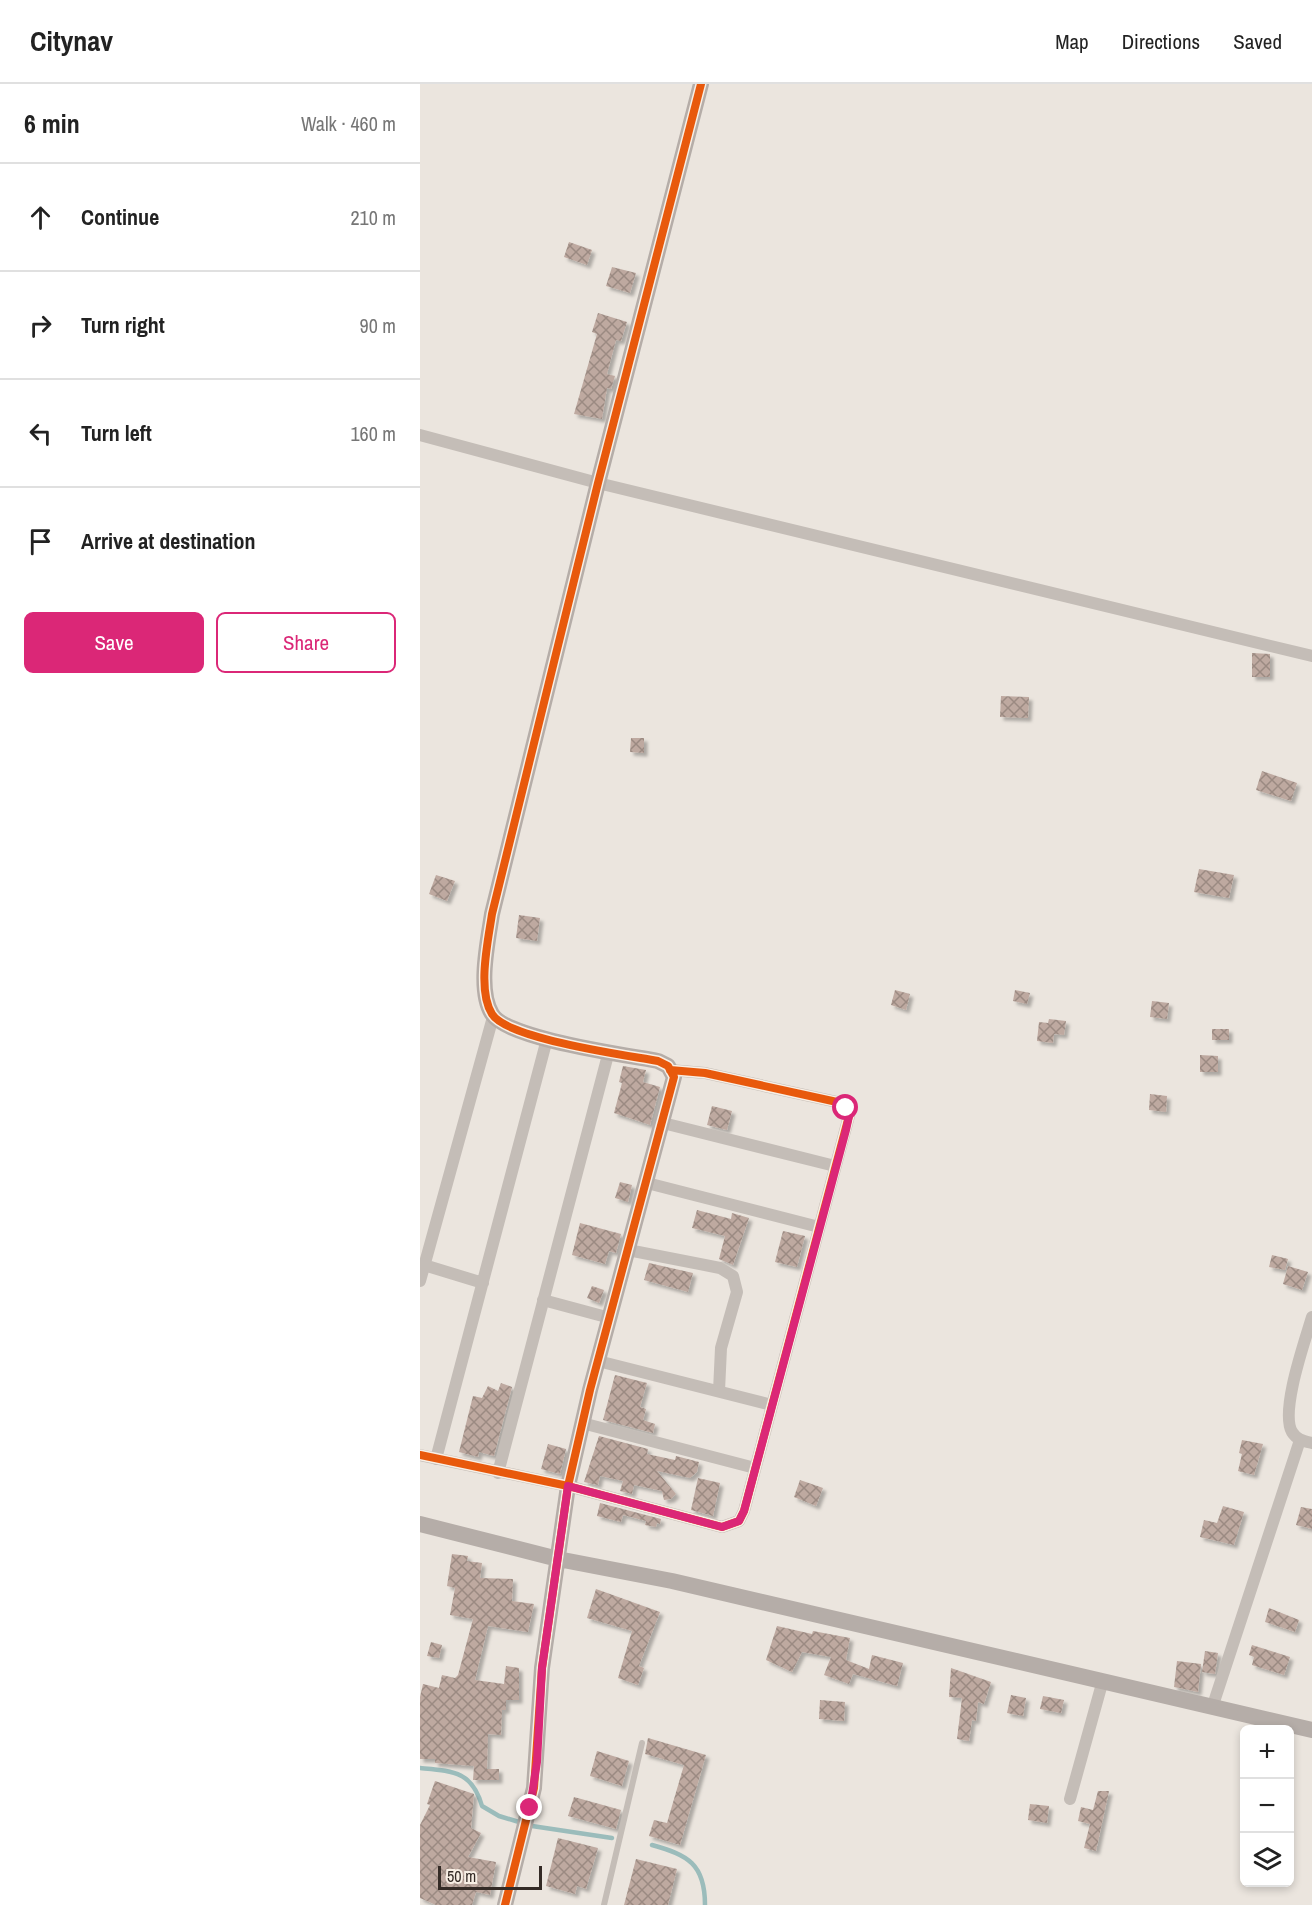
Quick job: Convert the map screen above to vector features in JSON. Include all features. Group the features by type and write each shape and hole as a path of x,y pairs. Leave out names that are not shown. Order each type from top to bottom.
{"street":[{"path":"420,1281 493,1017 488,1005 486,982 486,954 492,914 598,483 701,84"},
{"path":"420,435 598,483 1312,656"},
{"path":"493,1017 522,1033 658,1061 670,1070 674,1077 609,1318 568,1486 542,1668 534,1788 505,1905"},
{"path":"436,1459 547,1039"},
{"path":"498,1473 609,1051"},
{"path":"420,1455 568,1486 722,1527 739,1521 744,1511 849,1116 846,1108 837,1102 705,1073 670,1070"},
{"path":"663,1123 835,1166"},
{"path":"646,1183 819,1227"},
{"path":"628,1250 720,1268 733,1276 737,1292 721,1348 719,1391"},
{"path":"424,1265 483,1283"},
{"path":"543,1300 609,1318"},
{"path":"1213,1705 1306,1442 1290,1425 1290,1405 1312,1317"},
{"path":"598,1361 772,1405"},
{"path":"582,1423 755,1468"},
{"path":"420,1524 558,1559 651,1577 1213,1705 1312,1730"},
{"path":"1070,1799 1103,1680"}],"lane":[{"path":"604,1905 642,1743"}],"building":[{"path":"569,242 592,250 587,265 564,257"},
{"path":"612,267 636,273 630,293 606,286"},
{"path":"598,313 627,322 621,341 616,340 607,374 615,376 611,389 607,388 602,419 574,414 597,334 592,332"},
{"path":"1252,653 1270,654 1270,677 1252,677"},
{"path":"1001,696 1029,697 1028,718 1000,717"},
{"path":"631,738 644,738 644,753 630,752"},
{"path":"1262,771 1297,783 1291,801 1256,790"},
{"path":"1199,869 1234,875 1229,898 1194,892"},
{"path":"436,875 455,881 447,901 429,894"},
{"path":"519,915 540,918 537,941 516,938"},
{"path":"895,990 910,994 906,1010 891,1005"},
{"path":"1015,990 1030,993 1027,1004 1013,1001"},
{"path":"1152,1001 1169,1003 1167,1019 1150,1017"},
{"path":"1049,1019 1066,1021 1064,1035 1054,1034 1053,1043 1037,1041 1039,1022 1048,1023"},
{"path":"1212,1029 1229,1029 1229,1040 1212,1040"},
{"path":"1200,1055 1218,1056 1218,1072 1200,1072"},
{"path":"623,1066 646,1070 643,1082 660,1087 650,1125 614,1113 622,1083 619,1082"},
{"path":"1150,1094 1167,1096 1166,1112 1149,1110"},
{"path":"712,1106 732,1111 727,1130 707,1125"},
{"path":"620,1182 632,1185 628,1202 615,1198"},
{"path":"697,1210 731,1219 732,1213 749,1218 733,1265 719,1259 725,1236 692,1228"},
{"path":"580,1223 621,1234 616,1253 609,1251 605,1264 572,1255"},
{"path":"783,1231 805,1236 797,1267 775,1262"},
{"path":"1272,1255 1288,1259 1285,1270 1269,1267"},
{"path":"649,1263 693,1273 688,1292 644,1280"},
{"path":"1288,1266 1308,1272 1302,1290 1283,1284"},
{"path":"592,1286 604,1290 599,1303 587,1298"},
{"path":"615,1375 647,1383 640,1407 646,1409 643,1420 655,1424 653,1433 603,1420"},
{"path":"501,1383 512,1387 494,1456 479,1452 478,1457 459,1452 473,1396 482,1398 488,1386 498,1391"},
{"path":"599,1436 648,1449 647,1454 675,1460 676,1456 699,1462 697,1472 690,1478 657,1471 676,1494 671,1499 664,1500 662,1491 634,1485 632,1494 620,1491 623,1481 600,1476 598,1485 584,1482"},
{"path":"1242,1440 1263,1444 1254,1475 1238,1471"},
{"path":"548,1444 566,1449 560,1474 541,1469"},
{"path":"698,1478 720,1483 713,1516 691,1510"},
{"path":"800,1480 823,1488 816,1506 794,1497"},
{"path":"600,1503 661,1519 660,1524 657,1523 656,1527 645,1525 646,1521 623,1515 621,1522 597,1516"},
{"path":"1223,1506 1244,1512 1234,1545 1200,1537 1204,1520 1217,1523"},
{"path":"1301,1507 1312,1509 1312,1529 1296,1525"},
{"path":"452,1554 468,1556 467,1561 482,1563 480,1578 513,1579 512,1601 534,1604 528,1632 488,1626 475,1680 504,1684 506,1666 519,1668 519,1700 506,1700 506,1710 502,1710 501,1735 488,1734 487,1769 499,1769 499,1780 473,1780 474,1766 435,1763 435,1759 420,1759 420,1697 423,1684 439,1688 442,1675 455,1678 458,1675 473,1619 450,1615 455,1588 447,1586"},
{"path":"596,1589 660,1612 639,1666 644,1668 638,1685 618,1678 632,1631 587,1618"},
{"path":"1269,1608 1299,1620 1295,1632 1265,1622"},
{"path":"777,1626 812,1634 813,1631 850,1638 846,1660 869,1669 872,1655 903,1663 897,1686 853,1674 849,1684 824,1675 831,1657 802,1652 792,1672 766,1660"},
{"path":"431,1642 442,1645 439,1658 427,1656"},
{"path":"1252,1645 1290,1657 1284,1675 1252,1665 1254,1657 1249,1655"},
{"path":"1205,1651 1218,1653 1215,1674 1202,1672"},
{"path":"1177,1661 1201,1664 1198,1692 1174,1687"},
{"path":"951,1668 991,1682 984,1704 978,1702 976,1721 972,1720 969,1741 957,1739 962,1698 949,1697"},
{"path":"1011,1695 1026,1698 1023,1716 1007,1713"},
{"path":"1043,1696 1064,1700 1061,1713 1040,1709"},
{"path":"820,1700 845,1702 844,1721 819,1719"},
{"path":"648,1738 706,1755 680,1845 649,1836 654,1820 667,1823 684,1765 645,1754"},
{"path":"597,1751 629,1761 622,1786 590,1776"},
{"path":"435,1781 474,1794 471,1828 481,1833 468,1857 496,1862 490,1895 476,1892 472,1905 436,1905 420,1898 420,1825 430,1805 427,1804"},
{"path":"1098,1791 1109,1791 1096,1851 1084,1848 1090,1824 1078,1821 1081,1807 1093,1810"},
{"path":"574,1797 621,1810 616,1829 568,1816"},
{"path":"1030,1804 1049,1806 1047,1823 1028,1820"},
{"path":"558,1838 598,1848 586,1889 577,1886 575,1894 546,1886"},
{"path":"636,1859 677,1869 668,1905 624,1905"}],"waterway":[{"path":"420,1768 442,1770 460,1775 473,1786 482,1806 499,1816 519,1822"},
{"path":"532,1826 612,1838"},
{"path":"652,1845 675,1853 692,1863 702,1880 705,1905"}],"cycle path":[{"path":"505,1905 534,1788 542,1668 568,1486 590,1390 674,1077 668,1066 658,1061 569,1045 520,1031 502,1023 492,1014 485,992 486,951 492,914 598,483 701,84"},
{"path":"420,1455 568,1486 722,1527 739,1521 744,1511 849,1116 846,1108 837,1102 705,1073 670,1070"}],"route":[{"path":"530,1808 537,1762 542,1668 568,1486 722,1527 739,1521 744,1511 846,1130 849,1116 846,1108"}]}
